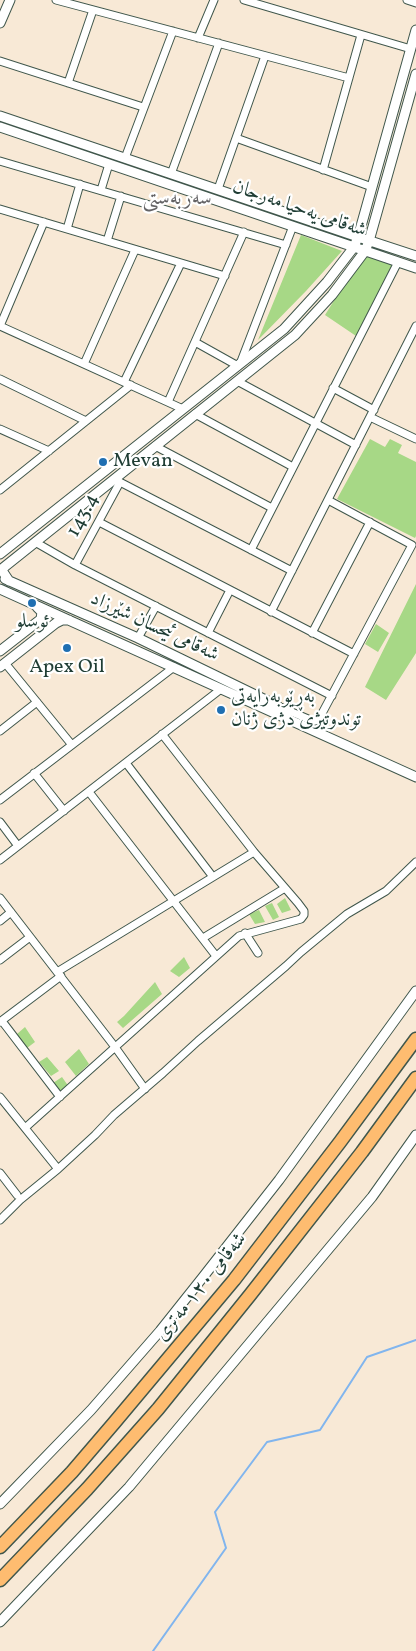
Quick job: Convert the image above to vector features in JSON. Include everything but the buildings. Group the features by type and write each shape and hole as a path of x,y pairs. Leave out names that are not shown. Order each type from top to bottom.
{"highway":[{"name":"شەقامی ١٢٠ مەتری","path":"0,1547 72,1472 222,1295 340,1142 416,1039"},
{"name":"شەقامی ١٢٠ مەتری","path":"0,1580 87,1489 164,1401 362,1152 416,1078"}],"street":[{"path":"0,22 10,0"},
{"path":"56,0 349,78"},
{"path":"198,38 214,0"},
{"path":"244,0 411,49"},
{"path":"277,9 280,0"},
{"path":"407,0 416,3"},
{"path":"68,83 93,10"},
{"path":"0,554 284,330 352,250 359,233 416,30"},
{"path":"125,158 173,31"},
{"path":"323,170 361,35"},
{"path":"171,174 218,43"},
{"path":"218,189 265,56"},
{"path":"0,61 144,107"},
{"path":"1,571 35,542 117,480 155,446 295,335 332,294 365,251 370,236 416,75 404,73"},
{"name":"شەقامی یەحیا مەرجان","path":"0,116 171,174 370,236 416,256"},
{"name":"شەقامی یەحیا مەرجان","path":"0,127 293,226 352,250 365,251 416,268"},
{"path":"236,138 372,187"},
{"path":"0,161 286,245"},
{"path":"100,190 109,164"},
{"path":"149,178 153,167"},
{"path":"67,229 80,184"},
{"path":"107,241 121,196"},
{"path":"0,209 225,276"},
{"path":"44,222 0,326 183,409"},
{"path":"239,365 293,226"},
{"path":"168,402 244,232"},
{"path":"84,364 135,250"},
{"path":"352,250 359,260"},
{"path":"251,550 398,262"},
{"path":"0,490 86,421 127,384 181,263"},
{"path":"271,612 416,326"},
{"path":"195,342 239,365"},
{"path":"0,379 86,421"},
{"path":"237,381 356,445"},
{"path":"333,388 374,410"},
{"path":"195,414 293,467"},
{"path":"370,417 416,438"},
{"path":"164,424 171,433"},
{"path":"0,429 49,451"},
{"path":"155,446 272,508"},
{"path":"117,480 292,571"},
{"name":"143.4","path":"76,565 99,522 117,480"},
{"path":"276,705 315,720 319,719 412,545 328,500"},
{"path":"99,522 354,654"},
{"path":"312,633 370,522"},
{"path":"35,542 76,565 332,696"},
{"name":"شەقامی ئیحسان شێرزاد","path":"1,571 10,581 138,638 276,705 288,718"},
{"name":"شەقامی ئیحسان شێرزاد","path":"0,589 416,777"},
{"path":"208,632 230,590"},
{"path":"0,651 42,618 42,613 35,605"},
{"path":"138,638 156,606"},
{"path":"68,620 59,621 3,665 37,702 72,745"},
{"path":"38,622 44,623 46,631"},
{"path":"110,638 115,628"},
{"path":"0,800 174,667"},
{"path":"0,860 221,689"},
{"path":"0,731 37,702"},
{"path":"25,1128 239,936 301,919 304,916 304,911 254,852 162,734"},
{"path":"126,763 213,877"},
{"path":"34,774 64,811"},
{"path":"89,792 216,956"},
{"path":"0,822 18,846"},
{"path":"60,1097 1,1022 59,974 254,852"},
{"path":"0,1220 20,1200 95,1135 114,1115 300,952 346,914 386,891 416,862"},
{"path":"203,938 286,888"},
{"path":"0,898 115,1047 145,1089"},
{"path":"0,920 11,912"},
{"path":"246,933 258,953"},
{"path":"0,960 30,937"},
{"path":"0,1504 91,1410 203,1278 279,1180 416,991"},
{"path":"1,1100 58,1169"},
{"path":"0,1622 129,1487 372,1197 416,1135"},
{"path":"0,1173 17,1195"}],"green space":[{"path":"301,235 342,251 258,340"},
{"path":"365,251 398,262 359,338 325,315"},
{"path":"370,439 385,447 390,439 402,445 398,453 416,462 415,538 337,499"},
{"path":"416,584 416,653 386,700 365,687"},
{"path":"376,624 389,633 378,652 365,644"},
{"path":"285,898 291,910 282,913 277,904"},
{"path":"272,903 279,917 273,920 265,906"},
{"path":"259,910 265,922 255,924 249,914"},
{"path":"184,957 190,968 179,977 170,971"},
{"path":"155,982 162,994 123,1028 117,1022"},
{"path":"25,1027 35,1042 27,1048 17,1034"},
{"path":"79,1049 89,1064 76,1076 65,1062"},
{"path":"47,1057 59,1071 51,1076 39,1062"},
{"path":"62,1077 69,1087 61,1093 53,1083"}],"waterway":[{"path":"153,1651 226,1548 215,1512 267,1442 320,1430 367,1357 416,1340"}],"place":[{"name":"Mevan","path":"103,462"},
{"name":"ئوسلو","path":"32,603"},
{"name":"Apex Oil","path":"67,648"},
{"name":"بەڕێوبەرایەتی توندوتیژی دژی ژنان","path":"221,710"}],"district":[{"name":"سه‌ربه‌ستی","path":"177,200"}]}
